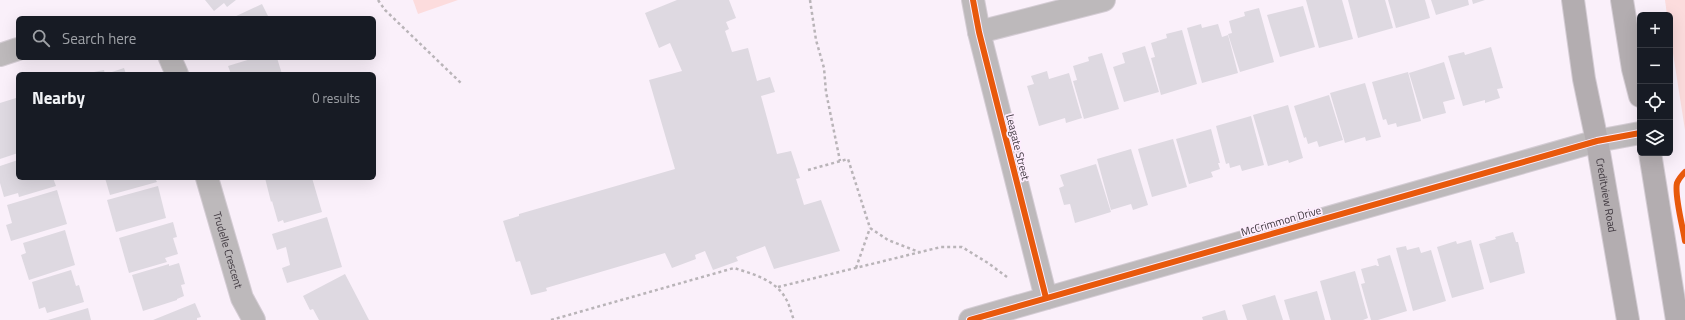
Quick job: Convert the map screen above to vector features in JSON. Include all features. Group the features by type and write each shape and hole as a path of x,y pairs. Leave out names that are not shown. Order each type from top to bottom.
{"main road":[{"name":"Creditview Road","path":"1573,0 1584,79 1597,141 1628,320"},
{"path":"1622,0 1633,69 1637,84"},
{"path":"1650,156 1677,320"}],"street":[{"name":"Leagate Street","path":"973,0 979,32 1046,298"},
{"path":"979,32 1104,0"},
{"path":"0,55 16,50"},
{"path":"171,60 176,72"},
{"name":"McCrimmon Drive","path":"970,320 1597,141 1637,134"},
{"name":"Trudelle Crescent","path":"208,180 242,298 254,320"}],"path":[{"path":"378,0 385,10 462,84"},
{"path":"810,0 816,40 824,68 826,92 840,161"},
{"path":"808,170 848,159 870,228 856,268"},
{"path":"870,228 888,240 920,252"},
{"path":"778,288 941,247 962,247 1007,277"},
{"path":"551,320 734,268 757,275 778,288 786,299 794,320"}],"shaded area":[{"path":"413,0 458,0 418,14"},
{"path":"1665,0 1685,0 1685,130 1673,53 1673,12 1667,12"}],"building":[{"path":"205,0 236,0 227,7 224,3 214,11"},
{"path":"677,0 729,0 736,18 726,22 729,29 725,31 732,52 748,48 757,81 770,77 775,92 761,96 777,154 791,151 800,178 796,179 804,205 821,200 840,251 774,269 765,246 736,257 738,261 713,270 705,251 695,255 696,259 672,268 665,253 546,288 547,291 531,295 520,261 516,262 503,221 519,216 519,214 675,169 649,80 682,71 670,43 659,48 645,13"},
{"path":"1306,0 1342,0 1353,39 1319,48"},
{"path":"1348,0 1385,0 1393,28 1358,38"},
{"path":"1388,0 1425,0 1430,18 1396,28"},
{"path":"1431,0 1468,0 1469,5 1436,15"},
{"path":"1472,0 1485,0 1473,4"},
{"path":"262,4 268,16 236,16"},
{"path":"1303,6 1315,47 1280,57 1267,15"},
{"path":"1259,8 1274,62 1240,72 1228,34 1232,33 1229,21 1245,16 1244,12"},
{"path":"1201,24 1202,28 1218,24 1222,37 1228,35 1238,73 1202,83 1187,28"},
{"path":"1182,30 1197,84 1161,95 1151,58 1155,57 1151,43 1167,38 1166,34"},
{"path":"1145,46 1159,92 1124,102 1113,67 1125,63 1122,53"},
{"path":"1491,47 1503,88 1497,89 1500,98 1485,103 1485,100 1463,106 1448,56 1464,52 1465,55"},
{"path":"1102,53 1119,109 1084,119 1073,81 1077,80 1073,66 1089,61 1088,57"},
{"path":"248,60 278,60 281,72 230,72 228,66"},
{"path":"1444,62 1455,99 1443,102 1446,113 1423,119 1409,73"},
{"path":"124,68 125,72 112,72"},
{"path":"104,70 104,72 94,72"},
{"path":"1047,71 1049,79 1069,73 1082,118 1066,123 1065,118 1039,126 1027,86 1034,84 1031,76"},
{"path":"1408,72 1421,121 1397,127 1396,123 1388,125 1386,119 1383,120 1372,82"},
{"path":"1365,83 1381,137 1366,141 1365,137 1345,143 1330,93"},
{"path":"1329,95 1343,140 1319,147 1317,141 1308,144 1306,137 1304,138 1294,106"},
{"path":"16,98 16,154 0,159 0,103"},
{"path":"1288,105 1303,158 1289,163 1288,160 1268,166 1253,115"},
{"path":"1251,116 1264,165 1242,171 1240,165 1230,168 1229,163 1226,164 1216,126"},
{"path":"1211,129 1220,163 1218,163 1220,169 1211,172 1213,177 1189,184 1176,139"},
{"path":"1173,139 1187,187 1152,197 1138,149"},
{"path":"1131,149 1148,205 1133,210 1131,204 1111,210 1097,159"},
{"path":"16,161 16,180 54,180 56,186 19,197 18,193 4,197 0,183 0,166"},
{"path":"1096,164 1111,212 1075,223 1070,204 1064,205 1059,188 1064,186 1060,175"},
{"path":"106,180 156,180 157,182 110,195"},
{"path":"266,180 313,180 322,212 284,223 283,220 278,222 272,201 271,202"},
{"path":"158,186 166,218 116,232 107,200"},
{"path":"57,190 67,224 11,241 6,225 12,223 7,205"},
{"path":"327,217 342,267 287,283 282,268 290,265 286,247 277,250 272,234"},
{"path":"173,222 177,237 173,238 178,254 165,258 167,262 129,273 119,238"},
{"path":"65,230 75,265 29,280 21,255 26,253 23,243"},
{"path":"1513,232 1516,242 1518,242 1525,273 1490,283 1479,244 1496,239 1495,237"},
{"path":"1471,240 1484,289 1452,298 1437,247 1456,241 1457,244"},
{"path":"1406,246 1407,250 1419,247 1421,253 1431,250 1446,301 1413,311 1396,248"},
{"path":"1390,255 1407,311 1378,320 1371,320 1361,284 1365,283 1361,269 1376,265 1379,266 1377,259"},
{"path":"179,263 185,284 181,285 184,296 177,300 143,311 132,275 169,264 169,266"},
{"path":"71,270 76,286 79,285 84,302 47,313 45,307 39,309 32,282"},
{"path":"1355,271 1368,318 1363,320 1331,320 1320,281"},
{"path":"345,274 369,320 319,320 313,309 310,310 303,296"},
{"path":"1317,291 1325,320 1290,320 1284,300"},
{"path":"1275,295 1283,320 1247,320 1242,305"},
{"path":"195,303 201,317 197,318 197,320 153,320"},
{"path":"88,308 91,320 48,320"},
{"path":"1225,310 1228,320 1203,320 1202,317"}],"cycle path":[{"path":"973,0 979,32 1046,298"},
{"path":"970,320 1597,141 1637,134"},
{"path":"1685,172 1678,181 1676,188 1685,241"}]}
